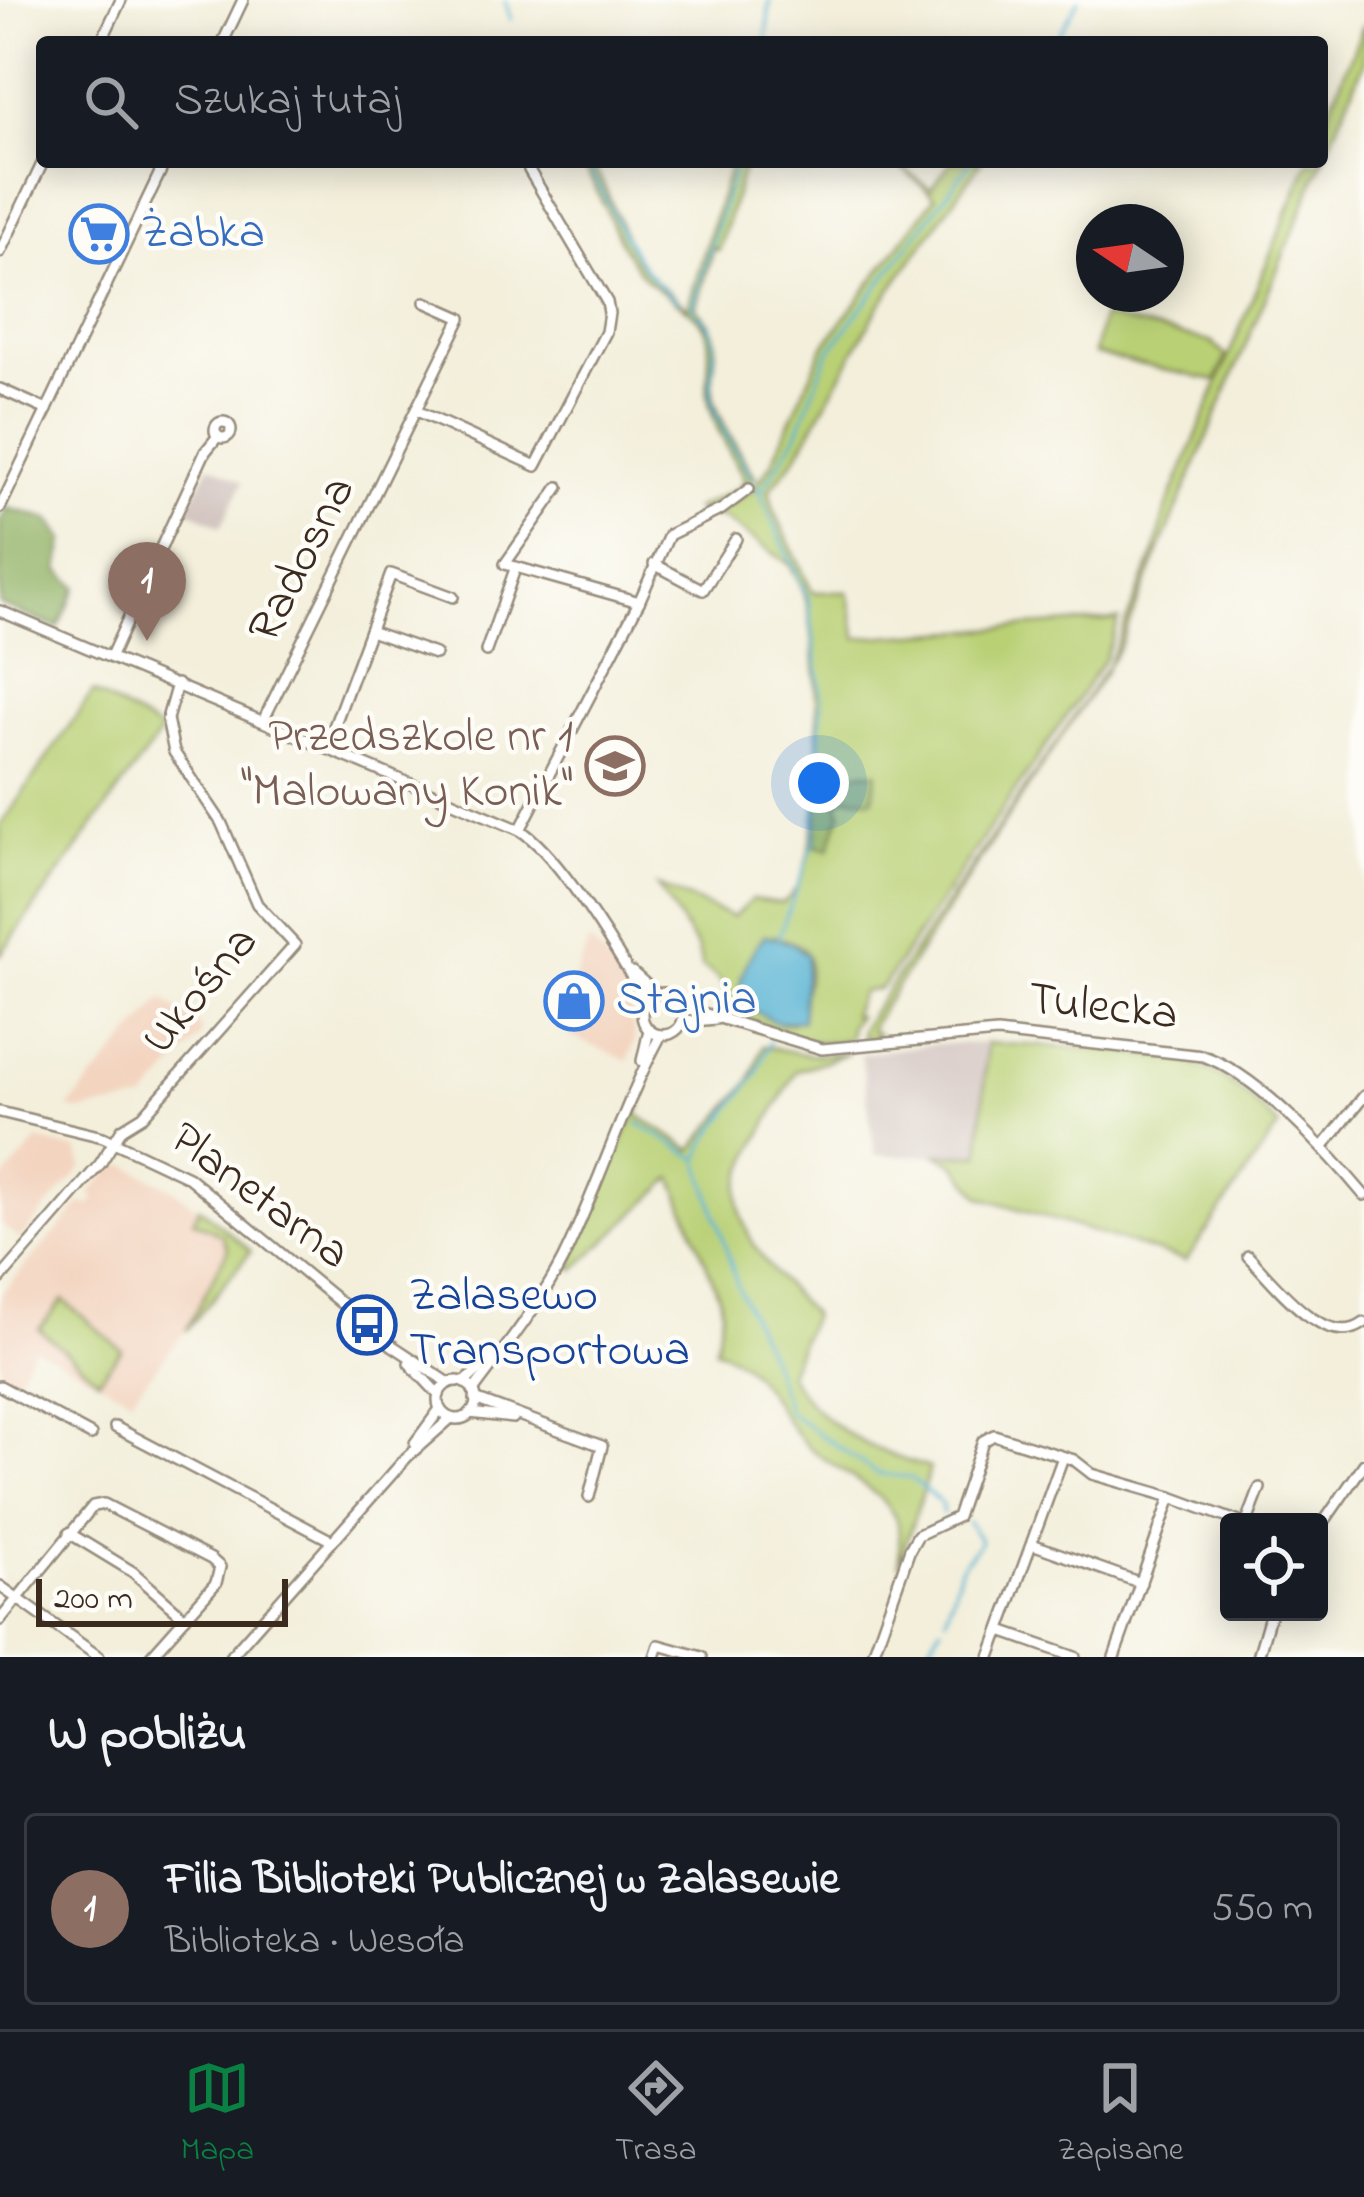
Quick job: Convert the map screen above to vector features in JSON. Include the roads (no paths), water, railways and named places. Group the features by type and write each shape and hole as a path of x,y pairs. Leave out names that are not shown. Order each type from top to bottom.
{"street":[{"path":"104,36 121,0"},
{"path":"226,36 243,0"},
{"path":"0,252 40,168"},
{"path":"0,508 163,168"},
{"path":"417,411 536,466 606,332 608,302 530,170"},
{"name":"Radosna","path":"263,721 461,318 425,302"},
{"path":"0,389 47,410"},
{"path":"111,656 205,452 218,436"},
{"path":"559,487 506,564 639,602"},
{"path":"520,830 669,535 749,489"},
{"path":"654,564 703,590 736,539"},
{"path":"486,651 515,569"},
{"path":"326,748 391,574 453,597"},
{"path":"0,611 520,830 546,852 632,972 646,1001 643,1019 649,1030 661,1035 674,1032 683,1022 683,1007 674,996 657,994 632,972"},
{"path":"370,631 435,654"},
{"name":"Ukośna","path":"115,1142 122,1129 143,1116 296,945 256,904 221,822 174,752 167,719 177,684"},
{"path":"646,1001 657,994"},
{"name":"Tulecka","path":"683,1007 822,1049 958,1034 1010,1034 1195,1054 1234,1071 1323,1147 1364,1195"},
{"path":"683,1022 722,1018"},
{"path":"640,1072 649,1030"},
{"path":"470,1413 471,1391 565,1255 640,1072 661,1035"},
{"path":"1323,1147 1364,1096"},
{"name":"Planetarna","path":"0,1112 115,1142 172,1168 210,1192 393,1346 449,1383"},
{"path":"0,1279 115,1142"},
{"path":"1248,1256 1306,1316 1335,1330 1355,1330 1364,1323"},
{"name":"Planetarna","path":"393,1346 439,1395"},
{"path":"407,1457 440,1408 439,1395 449,1383 523,1419 602,1446 589,1497"},
{"path":"0,1386 91,1435"},
{"path":"440,1408 451,1418"},
{"path":"230,1657 407,1457 451,1418 470,1413 523,1419"},
{"path":"115,1427 332,1541"},
{"path":"872,1657 910,1549 918,1535 957,1517 983,1441 994,1435 1063,1456 1092,1474 1220,1514"},
{"path":"990,1657 1063,1456"},
{"path":"1328,1516 1364,1466"},
{"path":"1248,1513 1260,1488"},
{"path":"1114,1657 1171,1496"},
{"path":"0,1620 92,1506 104,1504 215,1562 221,1570 150,1657"},
{"path":"69,1534 133,1572 185,1618"},
{"path":"1032,1544 1141,1583"},
{"path":"0,1586 99,1657"},
{"path":"1258,1657 1268,1621"},
{"path":"1000,1631 1075,1657"},
{"path":"655,1657 659,1645 702,1657"}],"water":[{"path":"765,935 794,944 807,956 802,1020 777,1023 740,1003 745,967"}],"waterway":[{"path":"505,0 511,20"},
{"path":"767,36 770,0"},
{"path":"1058,36 1079,0"},
{"path":"589,168 634,254 678,301"},
{"path":"692,310 734,168"},
{"path":"761,492 796,436 828,353 967,168"},
{"path":"698,314 707,323 714,345 711,392 716,414 753,480"},
{"path":"756,485 808,598 822,697 814,843 778,938"},
{"path":"770,1042 756,1075 706,1142 699,1160 738,1287 788,1412 876,1473 911,1478 941,1503 943,1514"},
{"path":"638,1123 698,1159"},
{"path":"946,1617 960,1568 981,1541 968,1522"},
{"path":"922,1657 941,1627"}],"place":[{"name":"Żabka","path":"99,234"},
{"name":"Filia Biblioteki Publicznej w Zalasewie","path":"147,641"},
{"name":"Przedszkole nr 1 \"Malowany Konik\"","path":"615,766"},
{"name":"Stajnia","path":"574,1001"},
{"name":"Zalasewo Transportowa","path":"367,1325"}]}
